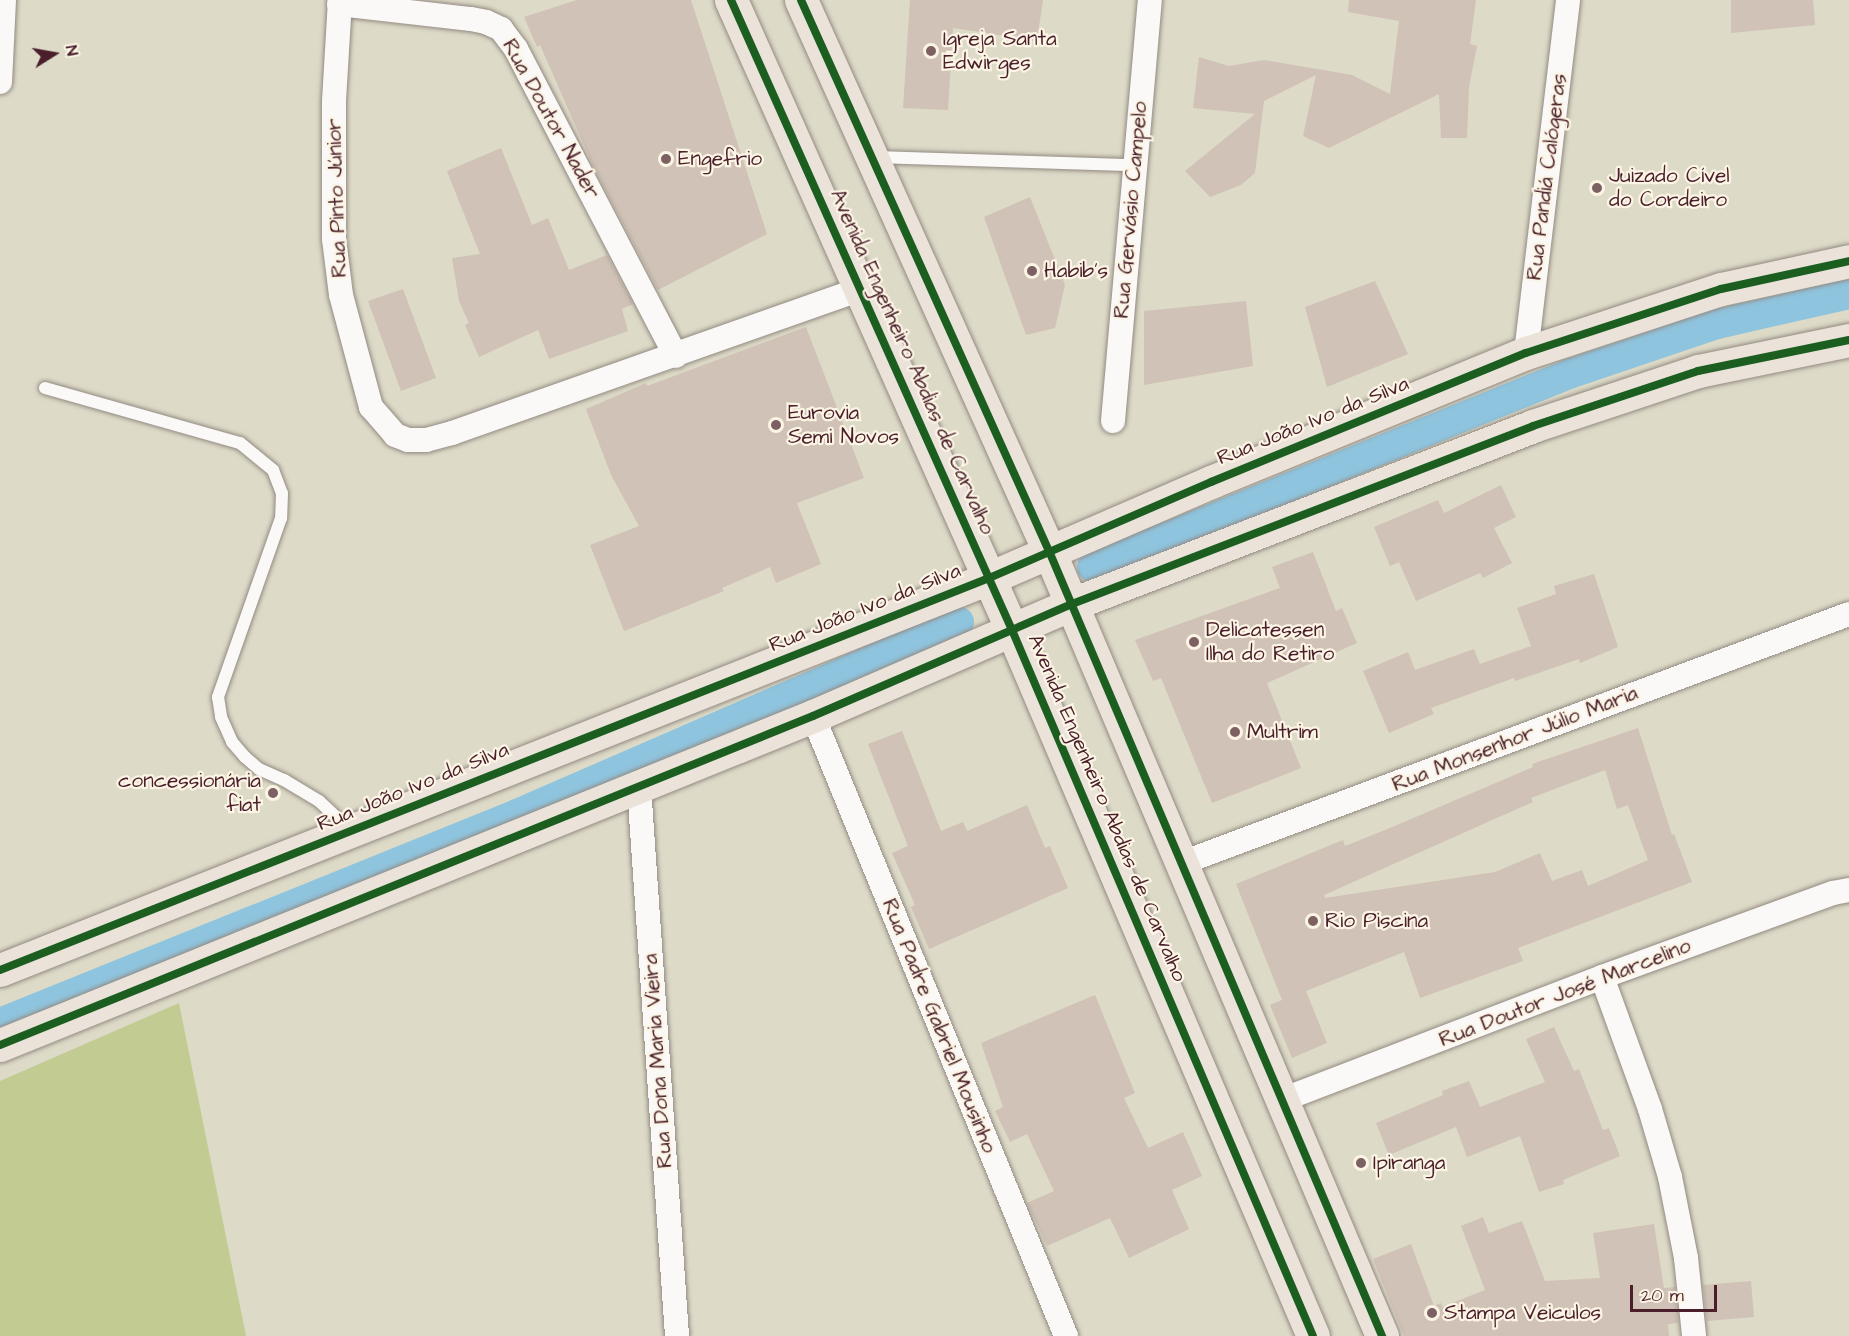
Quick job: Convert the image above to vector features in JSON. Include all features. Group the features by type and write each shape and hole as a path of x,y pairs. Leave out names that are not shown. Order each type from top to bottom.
{"main road":[{"name":"Avenida Engenheiro Abdias de Carvalho","path":"731,0 1012,630 1313,1336"},
{"path":"801,0 1049,551 1382,1336"},
{"name":"Rua João Ivo da Silva","path":"0,969 989,578 1526,353 1721,289 1849,261"},
{"path":"0,1045 813,716 1072,604 1533,426 1698,371 1849,340"}],"street":[{"path":"0,82 4,0"},
{"name":"Rua Gervásio Campelo","path":"1113,421 1150,0"},
{"name":"Rua Pandiá Calógeras","path":"1526,353 1568,0"},
{"name":"Rua Pinto Júnior","path":"340,2 334,101 334,239 341,295 371,407 395,435 408,440 426,440 484,423 860,289"},
{"name":"Rua Doutor Nader","path":"340,2 471,19 486,22 501,29 516,49 676,356"},
{"name":"Rua Monsenhor Júlio Maria","path":"1182,863 1849,614"},
{"name":"Rua Padre Gabriel Mousinho","path":"813,716 1066,1336"},
{"name":"Rua Dona Maria Vieira","path":"639,787 677,1336"},
{"name":"Rua Doutor José Marcelino","path":"1282,1100 1602,977 1833,893 1849,890"},
{"path":"1602,977 1650,1109 1670,1177 1686,1258 1694,1336"}],"lane":[{"path":"870,157 972,158 1135,165"},
{"path":"45,388 240,443 273,470 282,494 281,518 218,697 221,717 232,742 245,757 259,769 284,780 319,801 351,831"}],"green space":[{"path":"179,1003 246,1336 0,1336 0,1081"}],"building":[{"name":"Engefrio","path":"577,0 691,0 767,234 658,290 594,168 540,45 537,47 524,17"},
{"path":"910,0 1043,0 1037,41 953,28 948,110 903,108"},
{"path":"1349,0 1476,0 1470,44 1477,46 1469,87 1467,138 1441,138 1439,94 1329,148 1303,136 1316,75 1264,101 1255,173 1241,185 1210,197 1185,171 1255,114 1193,108 1199,57 1229,66 1264,60 1352,75 1390,94 1399,21 1348,12"},
{"path":"1731,0 1813,0 1815,25 1731,33"},
{"path":"501,148 532,225 548,218 569,270 607,255 633,304 622,309 628,331 549,359 538,330 479,357 465,325 469,323 459,301 452,258 480,254 447,171"},
{"name":"Habib's","path":"1030,197 1065,285 1055,328 1026,335 984,217"},
{"path":"1375,281 1408,354 1327,387 1305,307"},
{"path":"403,289 436,378 401,391 368,301"},
{"path":"1246,301 1253,366 1144,385 1144,311"},
{"path":"806,327 864,478 797,503 821,564 776,583 770,567 722,588 724,591 624,631 590,545 639,526 611,475 586,409 646,383 647,386"},
{"path":"1501,485 1516,517 1494,528 1512,563 1483,578 1480,573 1416,601 1399,562 1390,566 1374,527 1438,500 1444,513"},
{"path":"1313,552 1336,611 1342,608 1357,643 1267,683 1301,768 1212,803 1161,678 1153,681 1135,640 1280,588 1272,567"},
{"path":"1594,574 1618,647 1580,663 1579,659 1515,681 1514,678 1431,708 1434,714 1389,733 1363,671 1408,652 1415,670 1474,649 1480,664 1531,646 1517,608 1556,594 1554,586"},
{"path":"1638,728 1672,835 1674,834 1692,882 1518,948 1523,961 1420,998 1404,952 1306,991 1327,1043 1292,1058 1270,1005 1282,1000 1236,884 1343,840 1345,846 1390,828 1533,767 1532,764","holes":["1605,770 1617,809 1628,805 1648,860 1588,886 1582,870 1552,881 1540,853 1495,872 1325,898 1324,895 1533,802 1531,798"]},
{"path":"902,731 941,831 963,822 967,831 1027,805 1045,848 1050,846 1068,888 929,949 911,907 915,905 892,853 908,846 868,744"},
{"path":"1095,995 1135,1093 1124,1098 1148,1148 1183,1132 1202,1176 1172,1190 1189,1229 1129,1258 1110,1218 1047,1246 1027,1203 1054,1191 1027,1134 1010,1142 995,1111 1003,1107 981,1043"},
{"path":"1554,1027 1574,1071 1579,1069 1603,1130 1609,1128 1620,1156 1563,1180 1564,1184 1539,1192 1520,1136 1467,1157 1456,1127 1389,1155 1376,1123 1443,1095 1442,1091 1469,1081 1480,1107 1545,1082 1526,1039"},
{"path":"1483,1217 1489,1233 1522,1221 1545,1281 1600,1278 1593,1233 1654,1224 1664,1288 1675,1287 1678,1323 1668,1324 1669,1336 1404,1336 1373,1259 1411,1244 1434,1306 1441,1303 1442,1307 1485,1290 1461,1226"},
{"path":"1751,1281 1754,1317 1707,1321 1703,1285"}],"waterway":[{"path":"1092,567 1569,374 1717,324 1849,294"},
{"path":"0,1023 517,814 959,622"}],"cycle path":[{"path":"731,0 1012,630 1313,1336"},
{"path":"801,0 1049,551 1382,1336"},
{"path":"0,970 989,578 1211,482 1526,353 1721,289 1849,261"},
{"path":"0,1045 813,716 1072,604 1533,426 1698,371 1849,340"}],"place":[{"name":"Igreja Santa Edwirges","path":"931,51"},
{"name":"Engefrio","path":"666,159"},
{"name":"Juizado Cível do Cordeiro","path":"1597,188"},
{"name":"Habib's","path":"1032,271"},
{"name":"Eurovia Semi Novos","path":"776,425"},
{"name":"Delicatessen Ilha do Retiro","path":"1194,642"},
{"name":"Multrim","path":"1235,732"},
{"name":"concessionária fiat","path":"273,793"},
{"name":"Rio Piscina","path":"1313,921"},
{"name":"Ipiranga","path":"1361,1163"},
{"name":"Stampa Veiculos","path":"1432,1313"}]}
